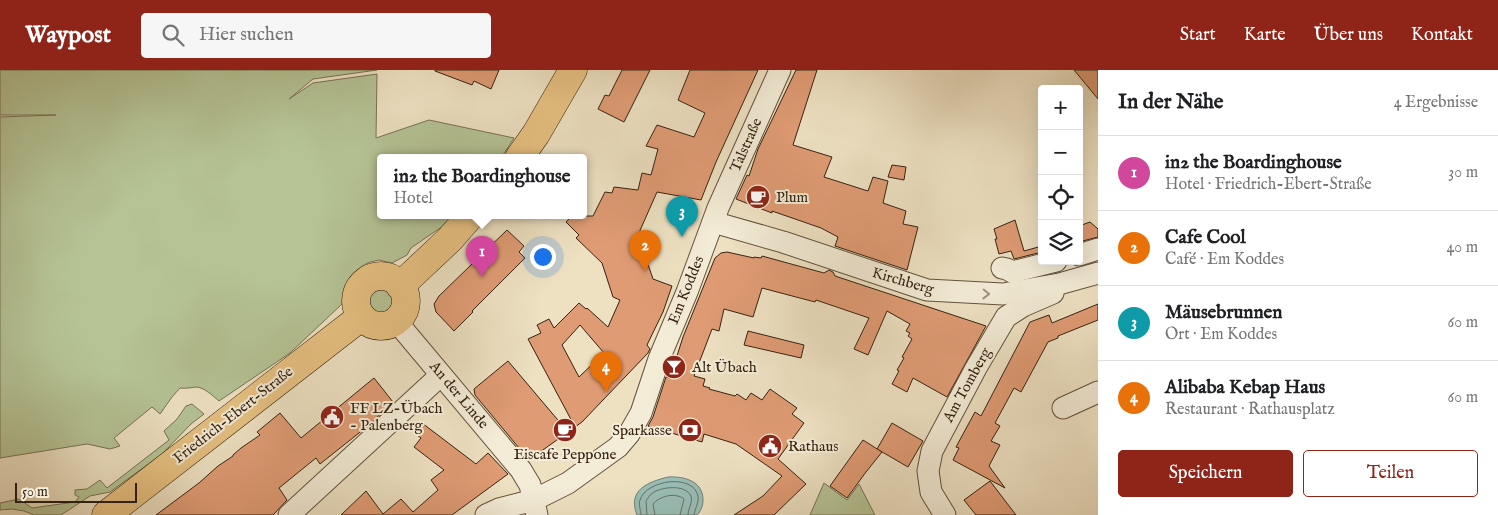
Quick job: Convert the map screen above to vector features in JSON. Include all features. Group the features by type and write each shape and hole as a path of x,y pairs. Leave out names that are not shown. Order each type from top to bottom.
{"main road":[{"path":"522,154 536,134 573,70"},
{"path":"400,286 450,239 467,219"},
{"path":"384,276 393,279 400,286 405,294 406,304 403,314 396,321 388,326 378,327 368,324 361,317 356,308 355,298 365,281 374,277 384,276"},
{"name":"Friedrich-Ebert-Straße","path":"106,515 361,317"}],"street":[{"name":"Talstraße","path":"713,222 762,107 780,70"},
{"name":"Kirchberg","path":"713,222 783,242 927,290 1003,294 1059,284 1098,273"},
{"name":"Em Koddes","path":"486,515 499,509 535,507 618,447 629,434 641,413 659,359 713,222"},
{"path":"1083,254 1098,249"},
{"path":"1002,268 1014,272 1041,265"},
{"name":"Am Tomberg","path":"944,515 931,492 928,472 932,451 976,368 1006,317 1023,306 1058,291 1059,284"},
{"name":"An der Linde","path":"396,321 521,470 530,485 535,507"},
{"path":"289,515 441,375"},
{"path":"1063,408 1098,392"}],"green space":[{"path":"0,70 377,70 313,79 289,99 313,83 377,74 376,138 429,120 514,138 504,154 377,154 377,219 450,219 411,248 407,255 392,263 379,260 362,266 351,276 344,291 342,304 290,353 219,401 209,392 197,387 180,388 160,414 152,407 114,438 120,446 110,449 87,444 0,458 0,117 56,115 0,115"},
{"path":"381,283 387,284 398,299 394,311 387,316 379,316 366,305 365,297 369,289"},
{"path":"192,404 204,414 191,424 162,454 110,492 90,496 61,515 34,515 12,509 0,510 0,503 19,499 32,508 75,502 79,497 75,495 75,490 87,489 100,480 107,488 169,440 164,431 177,419 186,406"},
{"path":"824,483 847,500 859,484 875,515 810,515"}],"water":[{"path":"668,477 686,479 700,488 703,502 702,508 697,515 637,515 635,499 641,488"}],"building":[{"path":"435,70 499,70 491,89 474,81 472,85"},
{"path":"622,70 650,70 624,122 598,109 605,95 609,96"},
{"path":"690,70 758,70 716,162 701,200 657,192 638,235 653,279 672,286 663,312 647,345 650,349 648,353 575,427 528,339 541,333 537,325 549,319 554,328 579,303 608,327 620,300 613,297 602,263 576,238 579,235 566,222 569,219 587,219 587,216 593,216 605,192 612,193 614,187 638,190 642,173 651,175 658,149 646,146 657,125 694,137 705,113 678,100","holes":["580,325 604,353 579,377 562,345"]},
{"path":"796,70 817,70 793,145 832,157 824,177 868,191 873,177 888,181 883,203 906,211 903,224 918,227 907,270 835,246 838,237 821,228 772,211 772,213 736,199 747,175 749,176 758,149"},
{"path":"1074,70 1098,70 1098,99"},
{"path":"892,165 906,167 904,180 888,177"},
{"path":"1015,220 1024,251 1038,247 1038,253 1014,259 1011,251 999,254 994,229"},
{"path":"1090,222 1098,229 1098,237 1083,241 1083,225"},
{"path":"507,230 524,246 519,252 525,258 454,331 436,312 434,304 439,296"},
{"path":"727,252 754,258 761,258 762,256 824,273 829,270 835,276 986,326 947,397 913,378 907,392 892,384 904,358 902,357 912,339 908,336 910,333 906,331 910,324 887,311 868,355 854,349 869,318 816,300 815,302 762,288 753,317 724,309 719,331 712,329 694,376 705,379 703,386 709,389 735,396 737,394 746,400 751,393 762,400 770,389 797,408 792,414 804,423 778,459 806,484 774,515 734,515 763,496 782,476 736,444 704,434 702,442 648,426 653,417 666,377 670,378 683,337 715,258 721,253"},
{"path":"1098,304 1098,320 1048,342 1021,392 1014,388 995,423 1000,426 991,441 1000,445 989,466 1005,488 953,460 959,448 956,447 975,412 981,416 1030,322 1049,315 1052,323"},
{"path":"748,331 804,345 801,358 744,345"},
{"path":"508,361 568,432 529,460 475,395 474,389"},
{"path":"374,378 393,402 369,425 320,464 316,458 279,488 287,500 273,515 156,515 260,435 257,432 280,413 301,438"},
{"path":"422,423 476,464 488,453 508,474 452,515 341,515 366,491 383,514 401,499 413,512 438,490 431,480 444,470 414,447 421,438 412,431"},
{"path":"892,423 923,441 908,467 877,449"},
{"path":"863,440 882,452 847,498 830,486"},
{"path":"990,481 1016,515 976,515 964,500"}],"place":[{"name":"Plum","path":"758,197"},
{"name":"Mäusebrunnen","path":"682,237"},
{"name":"Cafe Cool","path":"645,271"},
{"name":"in2 the Boardinghouse","path":"482,277"},
{"name":"Alt Übach","path":"674,367"},
{"name":"Alibaba Kebap Haus","path":"606,392"},
{"name":"FF LZ-Übach - Palenberg","path":"332,417"},
{"name":"Eiscafe Peppone","path":"565,430"},
{"name":"Sparkasse","path":"690,430"},
{"name":"Rathaus","path":"770,446"}]}
